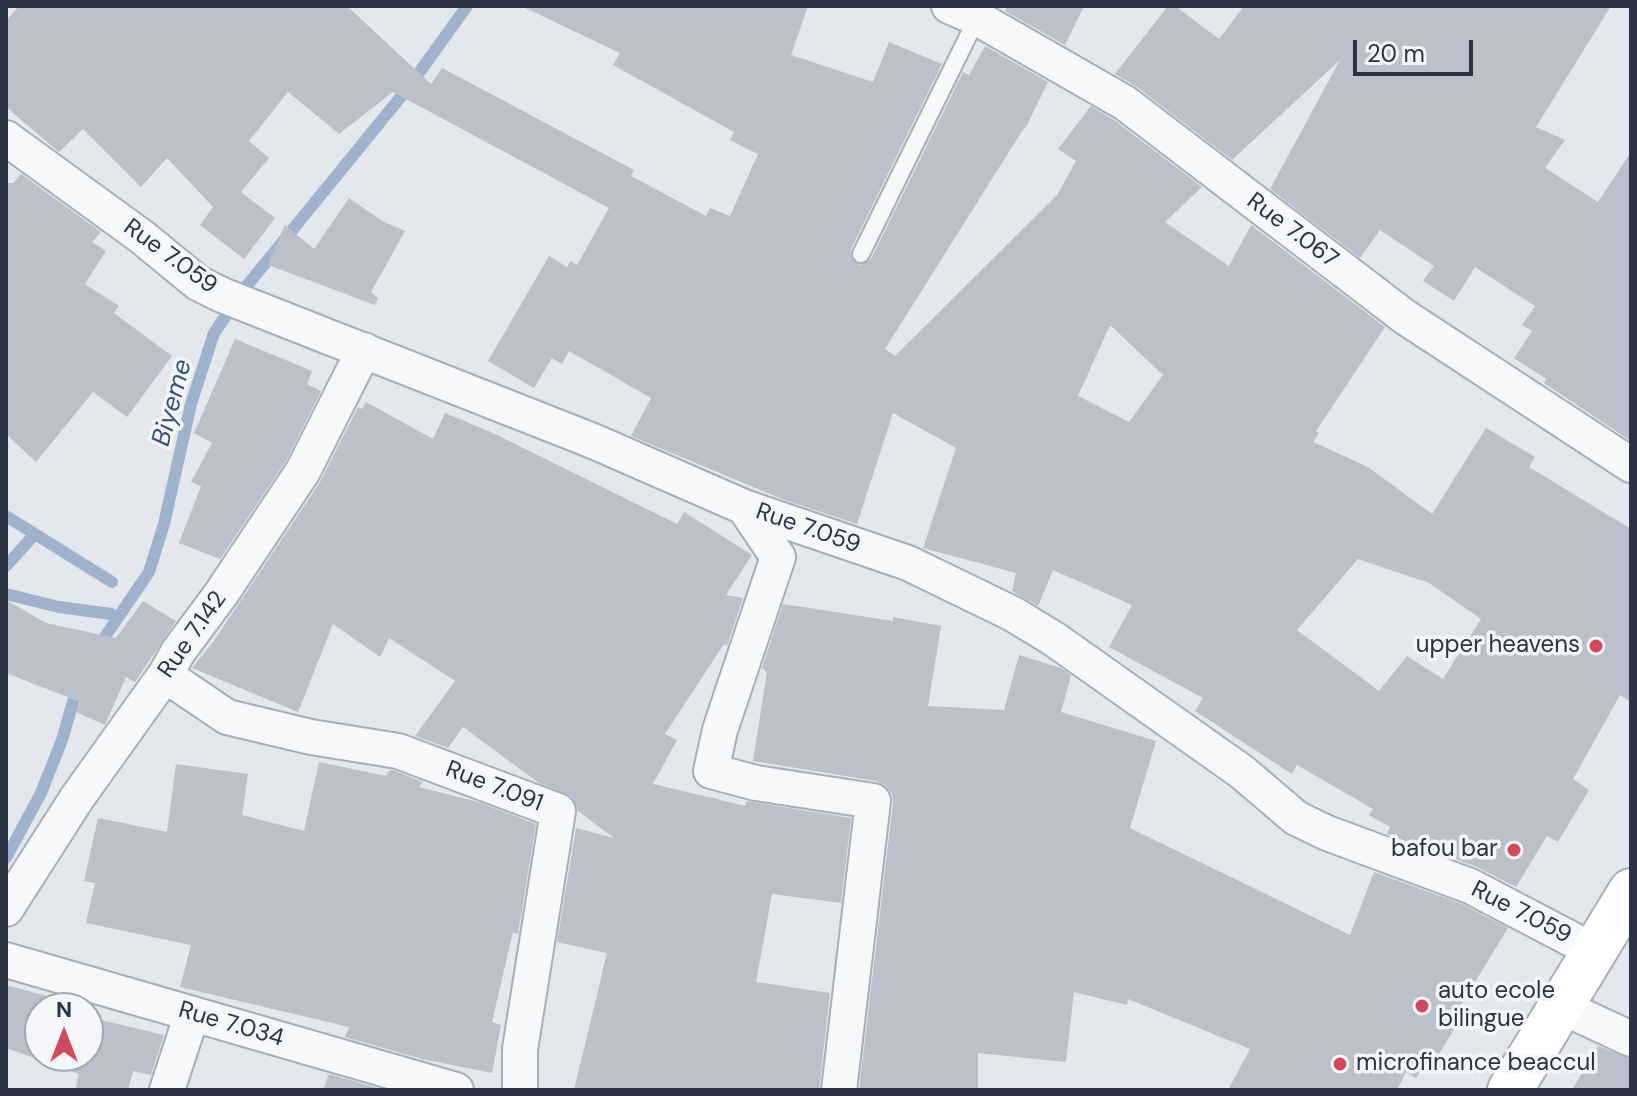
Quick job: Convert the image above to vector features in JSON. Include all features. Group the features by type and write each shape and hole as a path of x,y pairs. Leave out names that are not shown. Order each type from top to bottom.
{"main road":[{"path":"1510,1090 1631,891"}],"street":[{"name":"Rue 7.067","path":"963,12 1125,103 1405,317 1631,465"},
{"name":"Rue 7.059","path":"6,138 142,237 198,283 593,441 744,507 908,563 1013,614 1054,639 1229,763 1296,818 1327,833 1470,886 1594,951"},
{"name":"Rue 7.142","path":"6,909 77,798 221,594 303,471 364,350"},
{"path":"744,507 778,557 720,730 711,771 756,783 873,801 839,1090"},
{"name":"Rue 7.091","path":"165,675 227,717 311,737 398,751 558,811 520,1049 520,1090"},
{"name":"Rue 7.034","path":"6,960 456,1090"},
{"path":"1560,1006 1631,1039"},
{"path":"167,1090 192,1014"}],"lane":[{"path":"861,254 963,12"}],"building":[{"path":"19,6 347,6 431,84 442,68 634,170 631,176 706,216 710,208 730,216 758,154 730,140 734,132 613,65 620,53 521,6 808,6 791,55 873,82 889,42 942,64 851,249 852,259 861,265 871,259 963,72 969,75 985,46 1048,82 1025,129 885,349 895,356 1057,195 1076,161 1058,149 1091,106 1202,187 1165,222 1229,266 1251,225 1385,327 1316,431 1319,433 1313,442 1368,467 1432,514 1486,428 1535,457 1529,467 1631,529 1631,702 1620,695 1573,779 1589,790 1558,842 1547,836 1516,887 1477,867 1387,834 1390,827 1369,815 1373,809 1297,765 1292,774 1195,711 1203,698 1109,647 1132,605 1053,570 1038,606 1012,591 1016,573 923,548 956,448 893,413 857,524 782,499 631,436 651,398 569,351 562,364 552,358 534,388 488,361 549,256 567,267 570,261 577,265 609,208 393,92 339,134 288,92 249,141 269,158 241,192 275,218 244,259 200,225 213,207 167,158 141,187 83,129 59,152 6,107 6,21","holes":["1110,325 1163,375 1129,422 1078,396","1358,559 1429,583 1481,619 1443,679 1407,656 1379,691 1297,630"]},
{"path":"1007,6 1084,6 1065,45 1005,11"},
{"path":"1168,6 1175,6 1219,39 1244,6 1611,6 1536,127 1565,140 1545,168 1598,202 1631,152 1631,441 1544,383 1546,379 1514,358 1532,331 1522,325 1535,306 1475,267 1454,301 1423,281 1434,266 1380,230 1360,258 1270,189 1340,60 1232,160 1137,87 1115,74"},
{"path":"21,174 101,232 92,242 106,251 85,284 119,306 114,313 172,356 127,417 93,392 36,462 6,434 6,183 13,183"},
{"path":"349,198 384,222 405,231 371,292 378,298 375,305 268,265 285,225 314,249"},
{"path":"235,339 312,371 307,384 321,391 286,461 220,559 179,543 201,486 191,482 212,443 194,433"},
{"path":"366,402 433,439 445,413 493,433 677,524 684,512 752,555 726,595 743,598 727,646 724,644 665,734 677,740 653,784 746,806 746,801 851,818 841,903 772,894 756,982 830,993 819,1090 574,1090 607,953 557,942 576,828 614,838 578,811 572,797 539,783 463,727 448,748 415,736 455,681 389,638 380,657 333,624 298,712 192,668 213,642 320,482 358,407 362,409"},
{"path":"6,600 46,623 116,638 143,601 176,621 135,682 126,677 105,725 76,712 80,702 6,673"},
{"path":"783,604 941,626 928,706 1004,710 1019,655 1061,668 1071,675 1061,712 1156,741 1130,828 1350,935 1374,872 1462,904 1508,928 1450,1023 1456,1026 1439,1054 1433,1051 1416,1078 1406,1072 1397,1090 1228,1090 1250,1049 1128,999 1127,1005 1074,992 1066,1062 978,1053 978,1090 859,1090 892,794 886,786 876,781 753,761 767,672 762,668"},
{"path":"319,762 386,776 393,770 423,782 419,787 478,802 536,824 518,934 513,932 492,1022 501,1025 492,1073 422,1059 345,1037 349,1027 180,987 191,945 86,923 95,883 84,881 98,818 167,832 176,764 248,774 242,815 304,831"},
{"path":"6,985 32,992 24,992 24,1054 6,1048"},
{"path":"104,1021 164,1035 151,1075 133,1071 128,1090 75,1090 79,1074 73,1072 104,1072"},
{"path":"1598,1046 1631,1059 1631,1090 1572,1090"},
{"path":"329,1074 384,1090 323,1090"}],"waterway":[{"name":"Biyeme","path":"98,647 149,572 164,524 191,404 214,333 245,288 408,88 467,6"},
{"path":"6,516 112,582"},
{"path":"6,566 35,534"},
{"path":"6,594 59,607 111,614"},
{"name":"Biyeme","path":"6,858 41,793 62,740 78,685"}],"place":[{"name":"upper heavens","path":"1596,646"},
{"name":"bafou bar","path":"1514,850"},
{"name":"auto ecole bilingue","path":"1422,1006"},
{"name":"microfinance beaccul","path":"1340,1064"}]}
